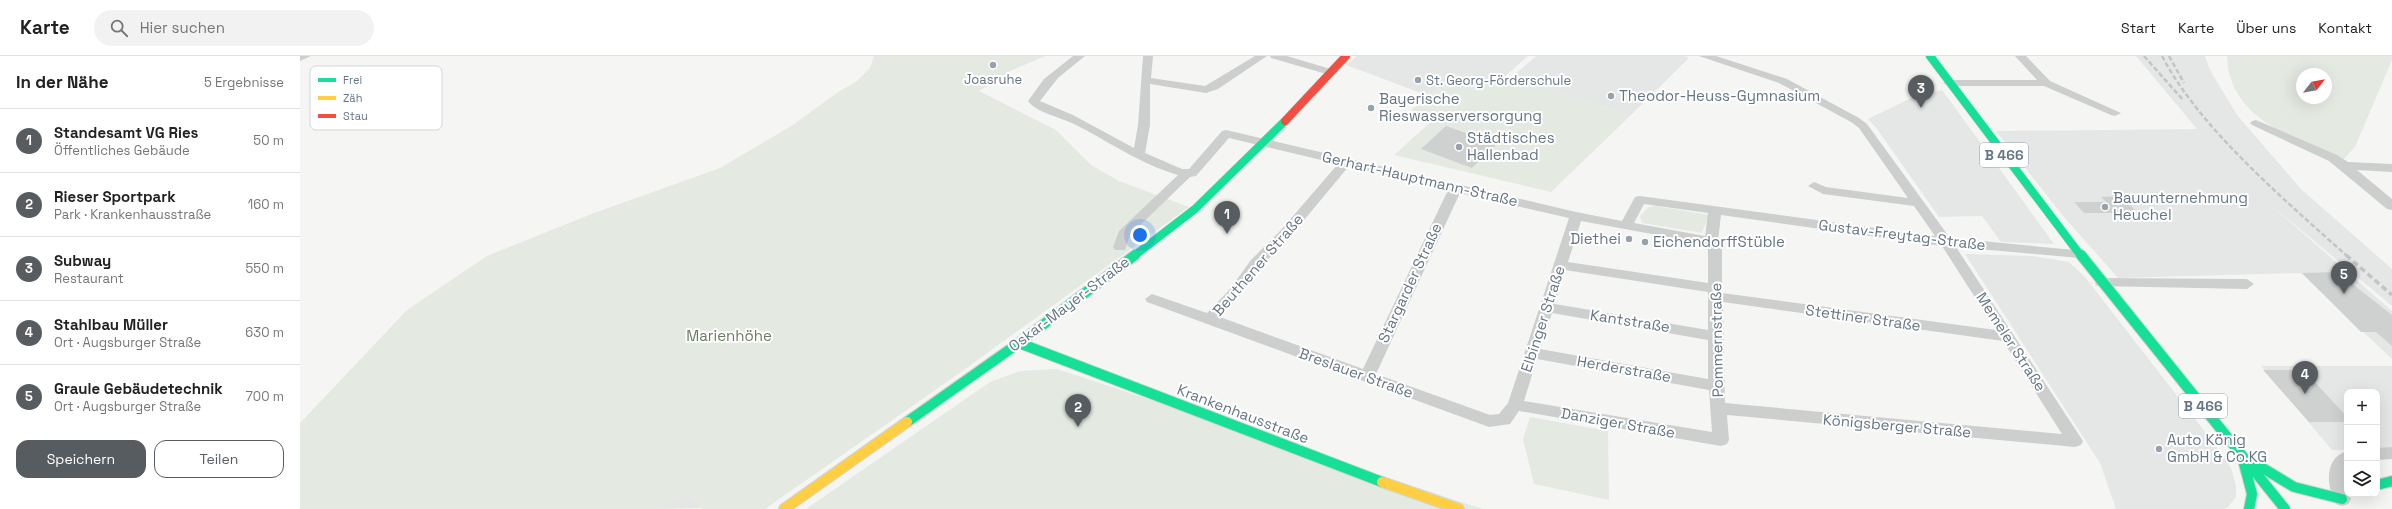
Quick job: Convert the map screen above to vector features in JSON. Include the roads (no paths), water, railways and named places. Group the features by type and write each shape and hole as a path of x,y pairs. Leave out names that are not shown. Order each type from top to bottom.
{"main road":[{"name":"Oskar-Mayer-Straße","path":"784,509 1018,343 1195,210 1346,56"},
{"name":"B 466","path":"1930,56 2102,283 2285,509"},
{"name":"Krankenhausstraße","path":"1018,343 1405,491 1459,509"},
{"path":"2242,454 2268,473 2295,489 2345,501"},
{"path":"2242,454 2251,488 2252,498 2249,509"},
{"path":"2380,484 2392,480"},
{"path":"2321,505 2345,501"}],"street":[{"path":"300,58 306,56"},
{"path":"1080,56 1053,78 1038,93 1034,101 1037,105 1070,117 1162,166 1186,174 1124,234 1120,247"},
{"path":"1139,153 1144,125 1145,80 1148,56"},
{"path":"1145,80 1206,90 1219,84 1262,56"},
{"path":"1275,56 1330,72"},
{"name":"Memeler Straße","path":"1704,56 1749,68 1783,81 1857,120 1872,137 1946,242 2009,337 2075,442"},
{"path":"2020,56 2046,83 2115,113"},
{"path":"1949,83 2046,83"},
{"path":"2256,123 2283,137 2333,158 2345,166 2392,206"},
{"name":"Gerhart-Hauptmann-Straße","path":"1186,174 1192,173 1226,134 1264,141 1345,163 1576,216 1711,241"},
{"name":"Beuthener Straße","path":"1152,298 1210,320 1235,292 1256,263 1285,234 1345,163"},
{"path":"2345,166 2392,168"},
{"path":"1814,186 1824,190 1918,203"},
{"name":"Stargarder Straße","path":"1366,378 1455,189"},
{"name":"Gustav-Freytag-Straße","path":"1626,225 1640,200 1946,242 2080,254"},
{"path":"1711,241 1720,212"},
{"name":"Elbinger Straße","path":"1504,420 1515,405 1545,307 1561,265 1576,216"},
{"name":"Pommernstraße","path":"1711,241 1715,250 1716,386 1720,440"},
{"name":"Stettiner Straße","path":"1561,265 1716,293 2009,337"},
{"path":"2102,283 2247,284"},
{"name":"Kantstraße","path":"1545,307 1716,336"},
{"name":"Breslauer Straße","path":"1210,320 1366,378 1489,421 1504,420"},
{"name":"Herderstraße","path":"1531,353 1716,386"},
{"name":"Danziger Straße","path":"1515,405 1720,440"},
{"name":"Königsberger Straße","path":"1718,408 2075,442"},
{"path":"2380,454 2392,453"},
{"path":"2344,459 2340,461 2336,470 2345,501"}],"railway":[{"path":"2144,56 2183,100"},
{"path":"2162,56 2178,83 2221,137 2272,188 2347,256"},
{"path":"2169,56 2184,83"},
{"path":"2346,255 2392,295"}],"place":[{"name":"Joasruhe","path":"993,65"},
{"name":"St. Georg-Förderschule","path":"1418,80"},
{"name":"Theodor-Heuss-Gymnasium","path":"1611,96"},
{"name":"Bayerische Rieswasserversorgung","path":"1371,108"},
{"name":"Subway","path":"1921,108"},
{"name":"Städtisches Hallenbad","path":"1459,147"},
{"name":"Bauunternehmung Heuchel","path":"2105,207"},
{"name":"Standesamt VG Ries","path":"1227,234"},
{"name":"Diethei","path":"1629,239"},
{"name":"EichendorffStüble","path":"1645,242"},
{"name":"Graule Gebäudetechnik","path":"2344,294"},
{"name":"Stahlbau Müller","path":"2305,394"},
{"name":"Rieser Sportpark","path":"1078,427"},
{"name":"Auto König GmbH & Co.KG","path":"2159,449"}],"park label":[{"name":"Marienhöhe","path":"729,336"}]}
